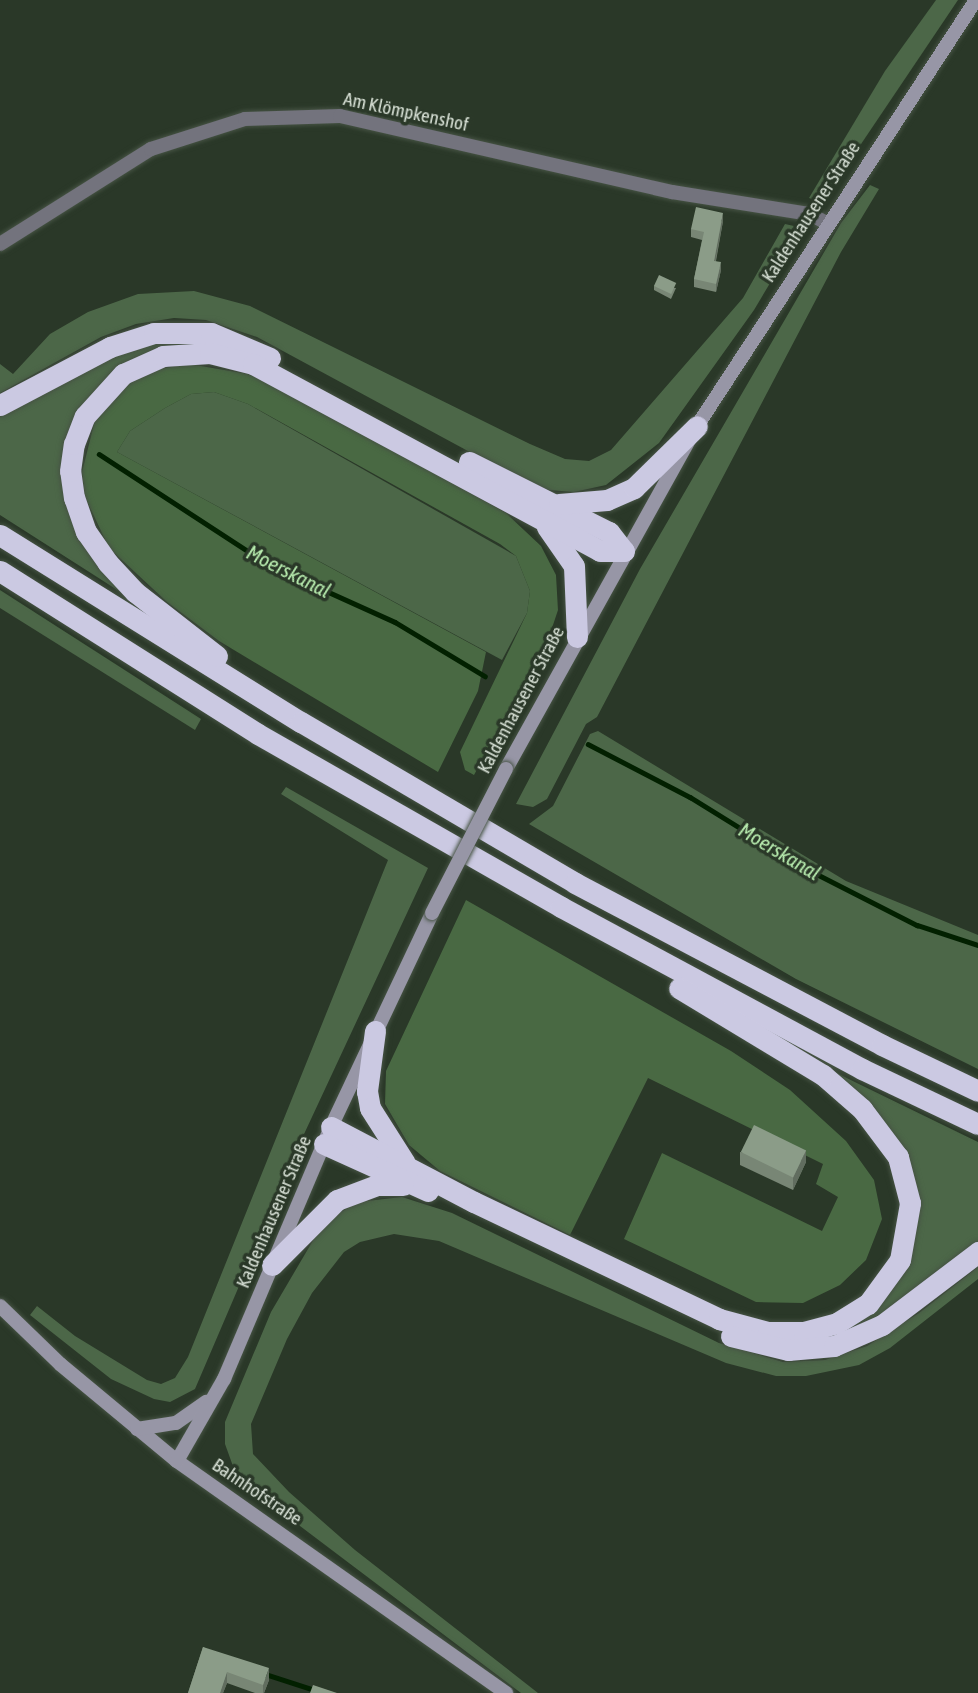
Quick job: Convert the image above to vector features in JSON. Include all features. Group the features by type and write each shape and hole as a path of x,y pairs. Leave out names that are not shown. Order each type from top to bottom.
{"highway":[{"path":"0,405 131,337 185,331 211,333 259,352 609,532 624,551"},
{"path":"301,722 135,592 86,532 74,498 72,457 85,416 104,390 123,374 163,356 187,352 232,357 600,551 624,551"},
{"path":"554,504 607,500 634,488 697,426"},
{"path":"530,512 562,542 574,566 577,637"},
{"path":"0,535 301,722 575,883 882,1045 978,1091"},
{"path":"0,571 258,734 640,951 862,1069 978,1124"},
{"path":"327,1136 409,1167 683,1304 736,1324 768,1332 804,1332 837,1323 868,1304 900,1260 910,1223 908,1186 889,1142 862,1109 822,1076 769,1039 660,978 640,951"},
{"path":"375,1031 367,1091 370,1108 409,1167"},
{"path":"327,1136 422,1188 725,1334 788,1350 834,1346 859,1337 902,1311 978,1252"},
{"path":"272,1265 319,1214 354,1191 377,1185 422,1188"}],"main road":[{"name":"Kaldenhausener Straße","path":"177,1461 224,1379 327,1136 432,913 624,551 697,426 826,223 976,0"},
{"name":"Bahnhofstraße","path":"0,1306 137,1429 177,1461 506,1693"},
{"path":"137,1429 158,1428 190,1416 224,1379"}],"street":[{"name":"Am Klömpkenshof","path":"0,244 151,149 245,119 340,116 672,192 810,215 826,223"}],"green space":[{"path":"936,0 958,0 822,202 809,198 885,71"},
{"path":"870,185 879,189 841,252 597,717 586,724 547,799 533,807 516,804 640,569 841,223"},
{"path":"785,224 803,228 754,310 659,443 606,485 574,492 549,490 514,476 257,337 206,320 174,318 136,324 101,337 0,393 0,364 13,374 50,334 88,312 138,294 194,291 250,306 530,444 565,459 589,461 611,450 743,298"},
{"path":"167,338 226,349 105,380 64,482 133,600 0,515 0,413 110,353"},
{"path":"189,364 248,374 292,394 506,513 541,546 556,575 558,610 549,637 474,775 465,770 460,752 527,613 530,591 516,556 500,544 248,404 214,392 191,394 165,408 130,431 117,452 486,652 478,691 438,772 219,641 167,602 109,548 85,497 82,472 95,420 127,383 148,371"},
{"path":"214,392 248,404 516,556 530,591 527,613 502,660 117,452 130,431 165,408 191,394"},
{"path":"0,590 201,719 195,730 0,608"},
{"path":"598,731 846,881 978,935 978,1069 796,979 529,824 553,806 590,734"},
{"path":"286,787 428,868 305,1132 195,1389 170,1402 154,1399 111,1379 30,1315 37,1306 75,1336 147,1380 161,1384 175,1378 188,1357 388,860 281,794"},
{"path":"466,900 731,1051 790,1090 846,1141 874,1180 882,1219 866,1260 840,1285 803,1303 756,1302 624,1239 662,1153 822,1231 838,1197 816,1184 823,1164 648,1078 570,1235 440,1171 409,1145 385,1104 386,1071"},
{"path":"822,1066 978,1142 978,1246 911,1298 839,1339 775,1337 876,1304 914,1190"},
{"path":"402,1197 452,1213 719,1343 783,1362 825,1360 867,1346 919,1313 978,1267 978,1279 890,1348 859,1365 806,1376 776,1376 726,1363 439,1241 394,1234 360,1242 344,1252 312,1293 287,1339 251,1424 253,1454 289,1492 355,1550 538,1693 521,1693 259,1495 234,1469 225,1444 225,1422 271,1312 315,1237 336,1215 358,1202"}],"building":[{"path":"696,207 723,213 714,261 721,262 716,284 694,279 704,232 691,229"},
{"path":"659,275 676,283 671,294 654,286"},
{"path":"754,1125 806,1150 793,1177 741,1152"},
{"path":"203,1647 269,1668 263,1685 227,1672 220,1693 188,1693"},
{"path":"313,1685 337,1693 310,1693"}],"waterway":[{"name":"Moerskanal","path":"99,454 271,566 395,622 485,676"},
{"name":"Moerskanal","path":"588,744 690,797 805,868 917,925 978,945"},
{"path":"265,1674 324,1693"}]}
